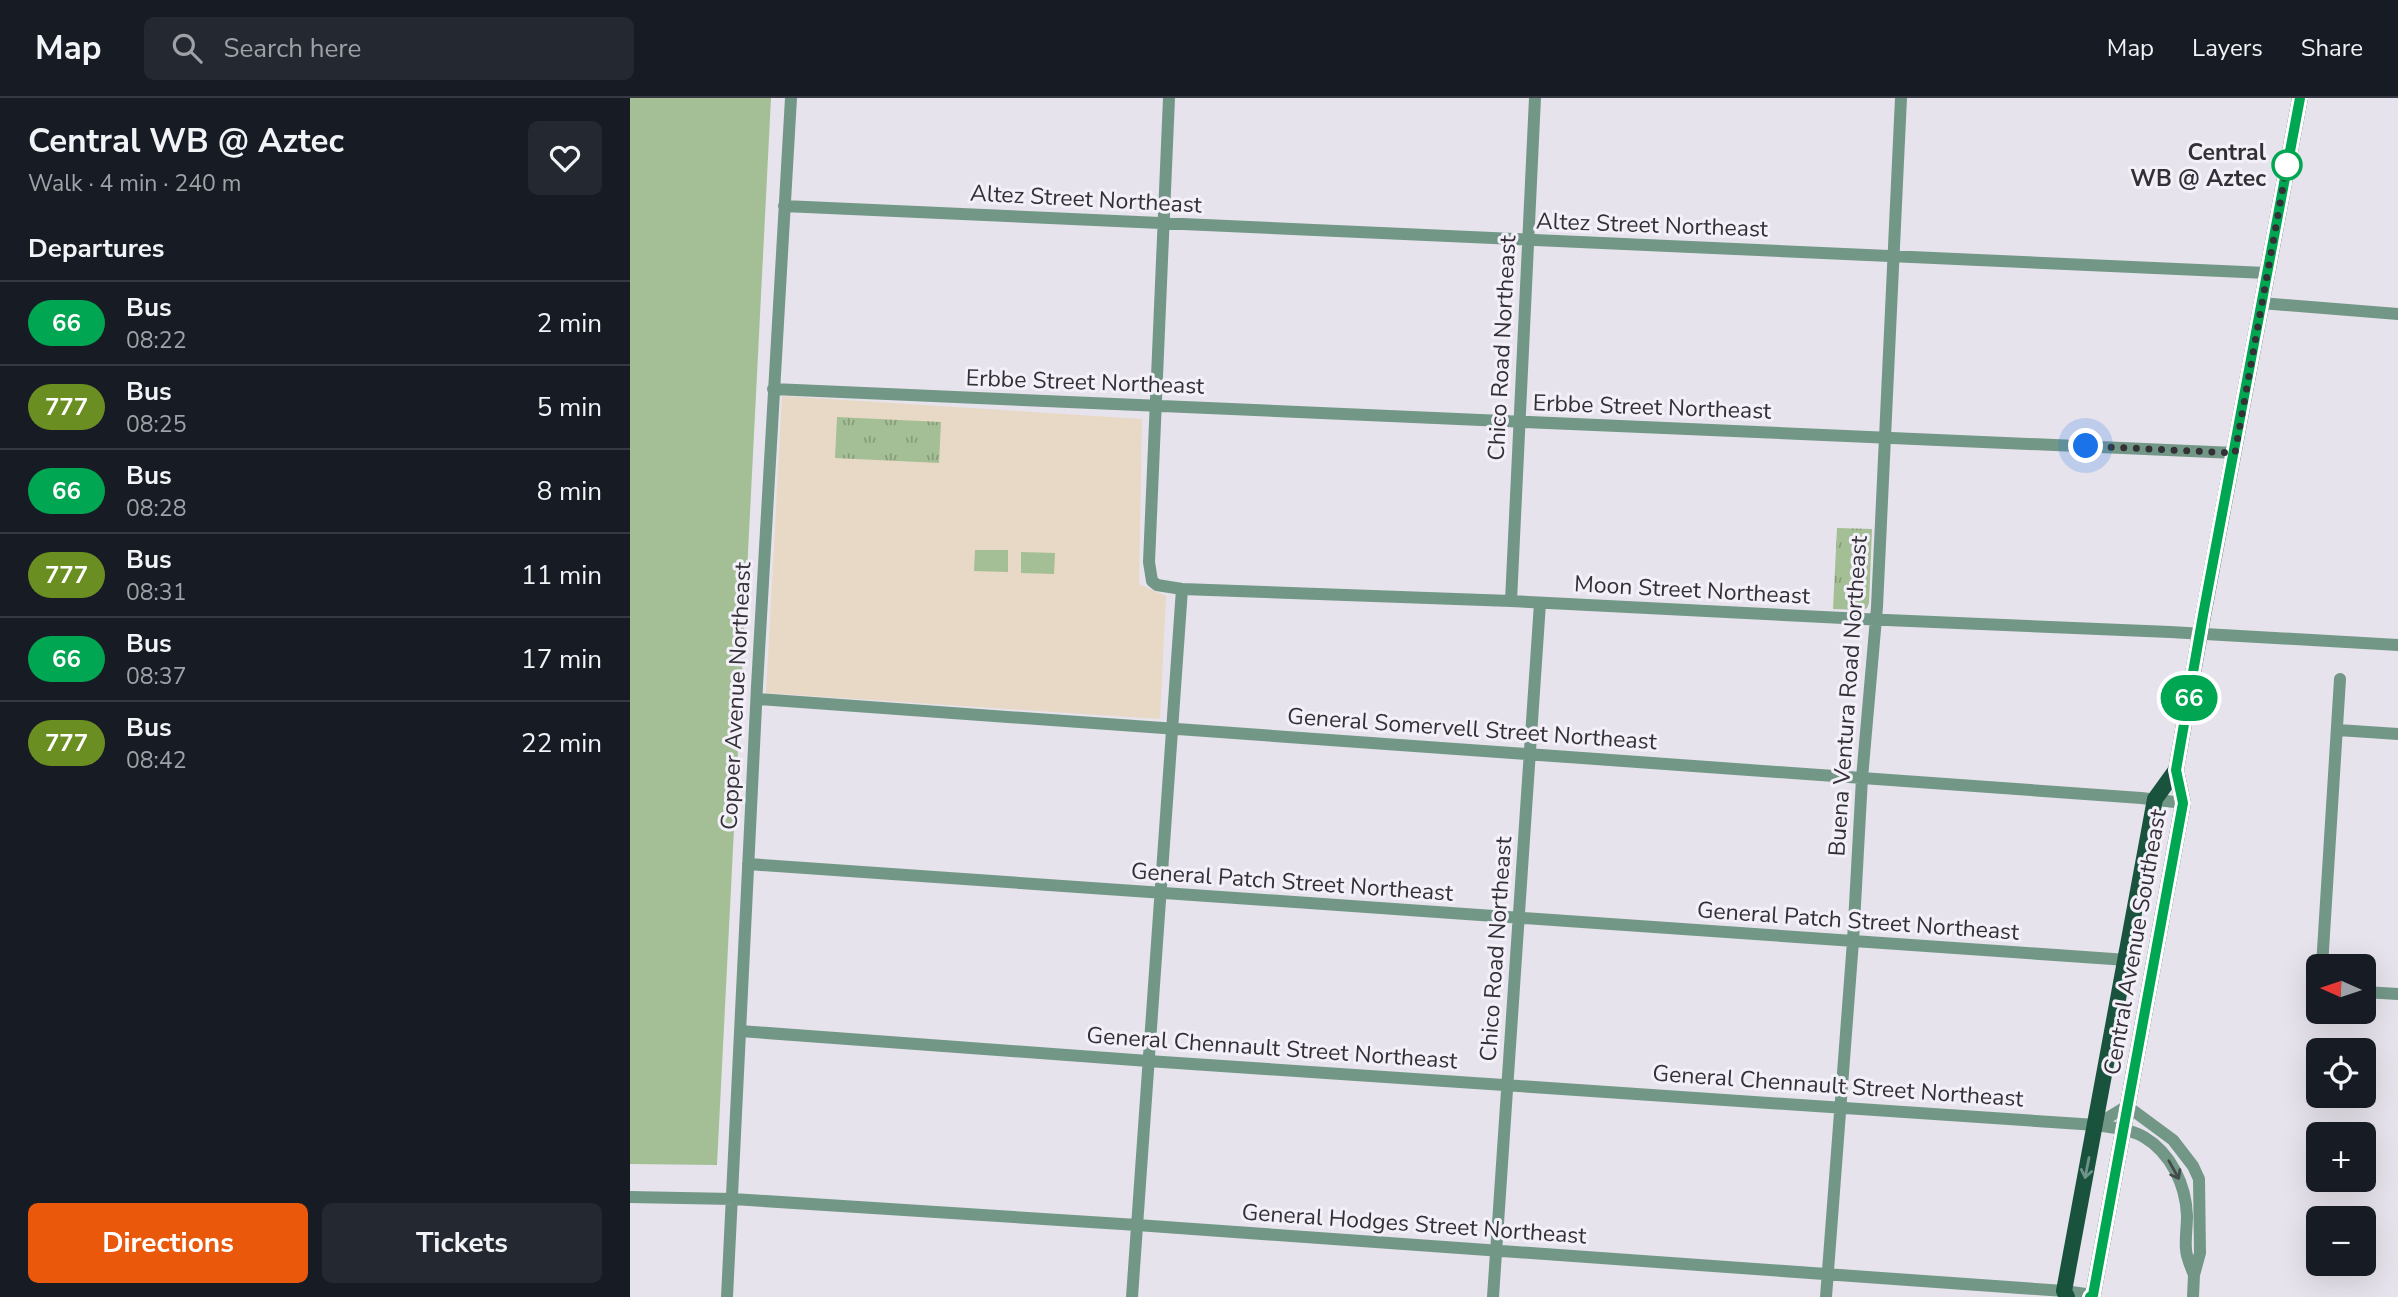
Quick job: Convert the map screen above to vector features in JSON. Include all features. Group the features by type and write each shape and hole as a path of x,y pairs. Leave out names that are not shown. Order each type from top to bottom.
{"main road":[{"name":"Central Avenue Southeast","path":"2092,1296 2183,803 2176,770 2300,98"},
{"path":"2066,1294 2155,799 2176,770"}],"street":[{"name":"Copper Avenue Northeast","path":"727,1297 773,389 791,98"},
{"path":"1155,405 1169,98"},
{"name":"Chico Road Northeast","path":"1511,601 1535,98"},
{"name":"Buena Ventura Road Northeast","path":"1826,1297 1853,941 1862,778 1876,620 1901,98"},
{"name":"Altez Street Northeast","path":"784,206 2266,273"},
{"path":"2261,303 2398,314"},
{"name":"Erbbe Street Northeast","path":"773,389 2235,453"},
{"name":"Moon Street Northeast","path":"1155,405 1149,571 1152,581 1157,585 1182,589 1511,601 2200,633 2398,645"},
{"path":"1132,1297 1182,589"},
{"name":"Chico Road Northeast","path":"1493,1297 1540,603"},
{"path":"2323,954 2340,680"},
{"name":"General Somervell Street Northeast","path":"757,699 1171,727 2183,803"},
{"path":"2338,730 2398,734"},
{"name":"General Patch Street Northeast","path":"748,864 2127,960"},
{"path":"2376,993 2398,994"},
{"name":"General Chennault Street Northeast","path":"740,1031 2122,1129 2144,1137 2166,1156 2177,1174 2185,1195 2185,1250 2194,1275"},
{"path":"2095,1125 2127,1106 2173,1140 2193,1166 2199,1179 2200,1254 2194,1275 2193,1297"},
{"name":"General Hodges Street Northeast","path":"630,1197 733,1199 1137,1225 1827,1274 2092,1296"}],"shaded area":[{"path":"782,396 1142,419 1139,584 1166,596 1160,719 766,693"}],"green space":[{"path":"630,98 771,98 717,1165 630,1164"},
{"path":"837,417 941,422 939,463 835,458"},
{"path":"1837,528 1872,529 1869,603 1863,610 1833,609"},
{"path":"975,550 1008,550 1008,572 974,571"},
{"path":"1021,552 1055,553 1054,574 1021,573"}],"bus line":[{"name":"66","path":"2090,1297 2093,1295 2183,803 2176,770 2197,647 2300,98"}],"place":[{"name":"Central WB @ Aztec","path":"2287,165"}],"route":[{"path":"2086,446 2235,453 2287,165"}]}
